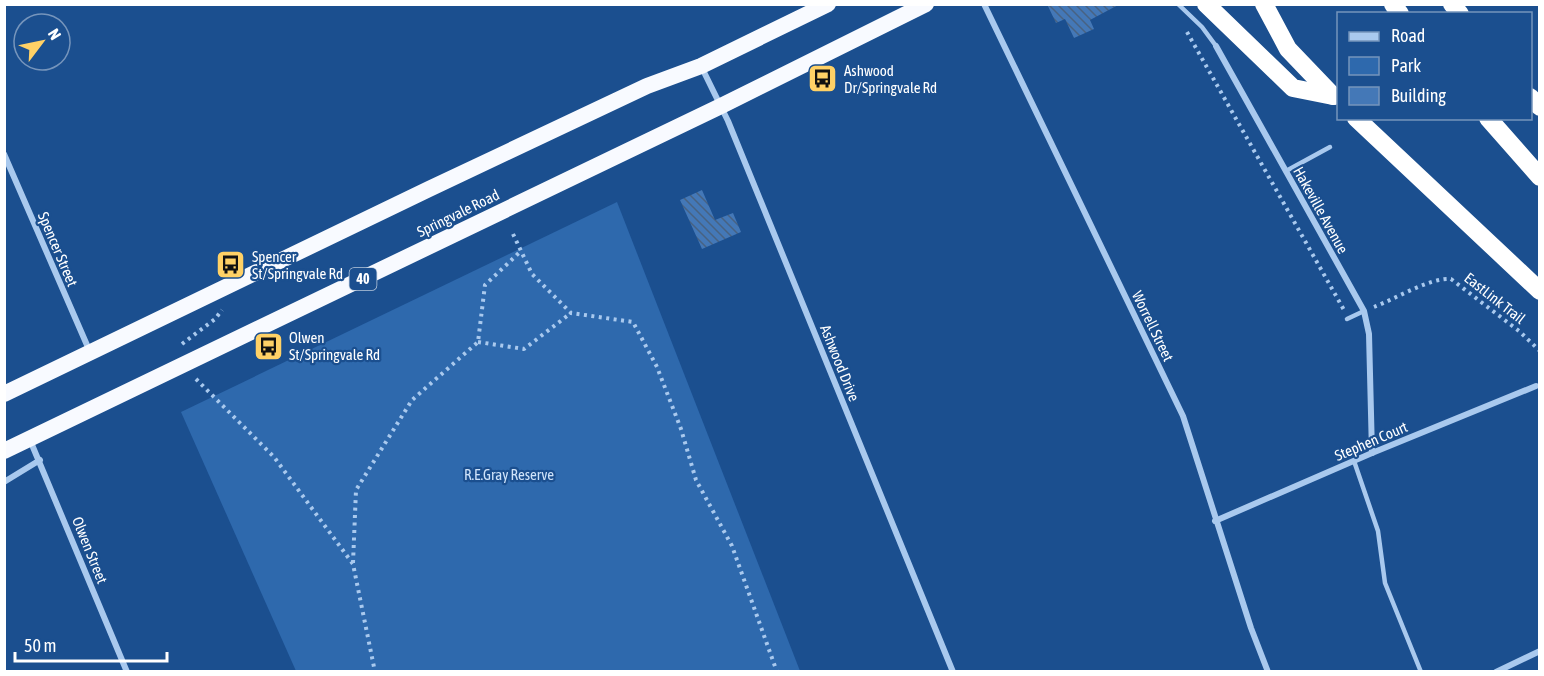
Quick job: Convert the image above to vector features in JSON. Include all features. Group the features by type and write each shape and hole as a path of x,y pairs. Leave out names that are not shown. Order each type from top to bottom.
{"highway":[{"name":"Springvale Road","path":"4,451 721,106 926,4"},
{"path":"1206,4 1293,88 1336,99"},
{"path":"1264,4 1288,49 1336,99"},
{"path":"4,394 646,86 701,66 819,6"},
{"path":"1358,120 1539,291"},
{"path":"1490,120 1539,177"}],"street":[{"name":"Worrell Street","path":"984,4 1183,416 1215,521 1268,672"},
{"name":"Hakeville Avenue","path":"1216,45 1364,311 1369,334 1372,453"},
{"name":"Ashwood Drive","path":"701,66 721,106 953,672"},
{"name":"Spencer Street","path":"4,154 90,353"},
{"name":"Stephen Court","path":"1215,521 1372,453 1536,386"},
{"name":"Olwen Street","path":"30,439 127,672"},
{"path":"4,482 40,460"},
{"path":"1496,672 1539,651"}],"lane":[{"name":"Hakeville Avenue","path":"1178,4 1202,27 1216,45"},
{"path":"1286,171 1330,147"},
{"path":"1347,319 1364,311"},
{"path":"1354,461 1378,531 1385,583 1421,672"}],"path":[{"path":"1187,31 1341,304 1347,319"},
{"path":"513,234 532,274 571,313 633,322 657,367 681,429 696,480 732,546 777,672"},
{"path":"375,672 353,564 356,490 412,400 478,342 485,285 521,251"},
{"name":"EastLink Trail","path":"1364,311 1431,281 1451,279 1519,331 1539,351"},
{"path":"478,342 524,349 571,313"},
{"path":"203,386 274,457 353,564"}],"green space":[{"name":"R.E.Gray Reserve","path":"617,202 800,671 296,671 181,412"}],"building":[{"path":"1047,4 1120,4 1090,20 1094,29 1074,38 1065,19 1056,23"},
{"path":"702,190 715,220 733,213 741,232 702,249 680,200"}],"place":[{"name":"Ashwood Dr/Springvale Rd","path":"823,79"},
{"name":"Spencer St/Springvale Rd","path":"231,265"},
{"name":"Olwen St/Springvale Rd","path":"268,346"}]}
